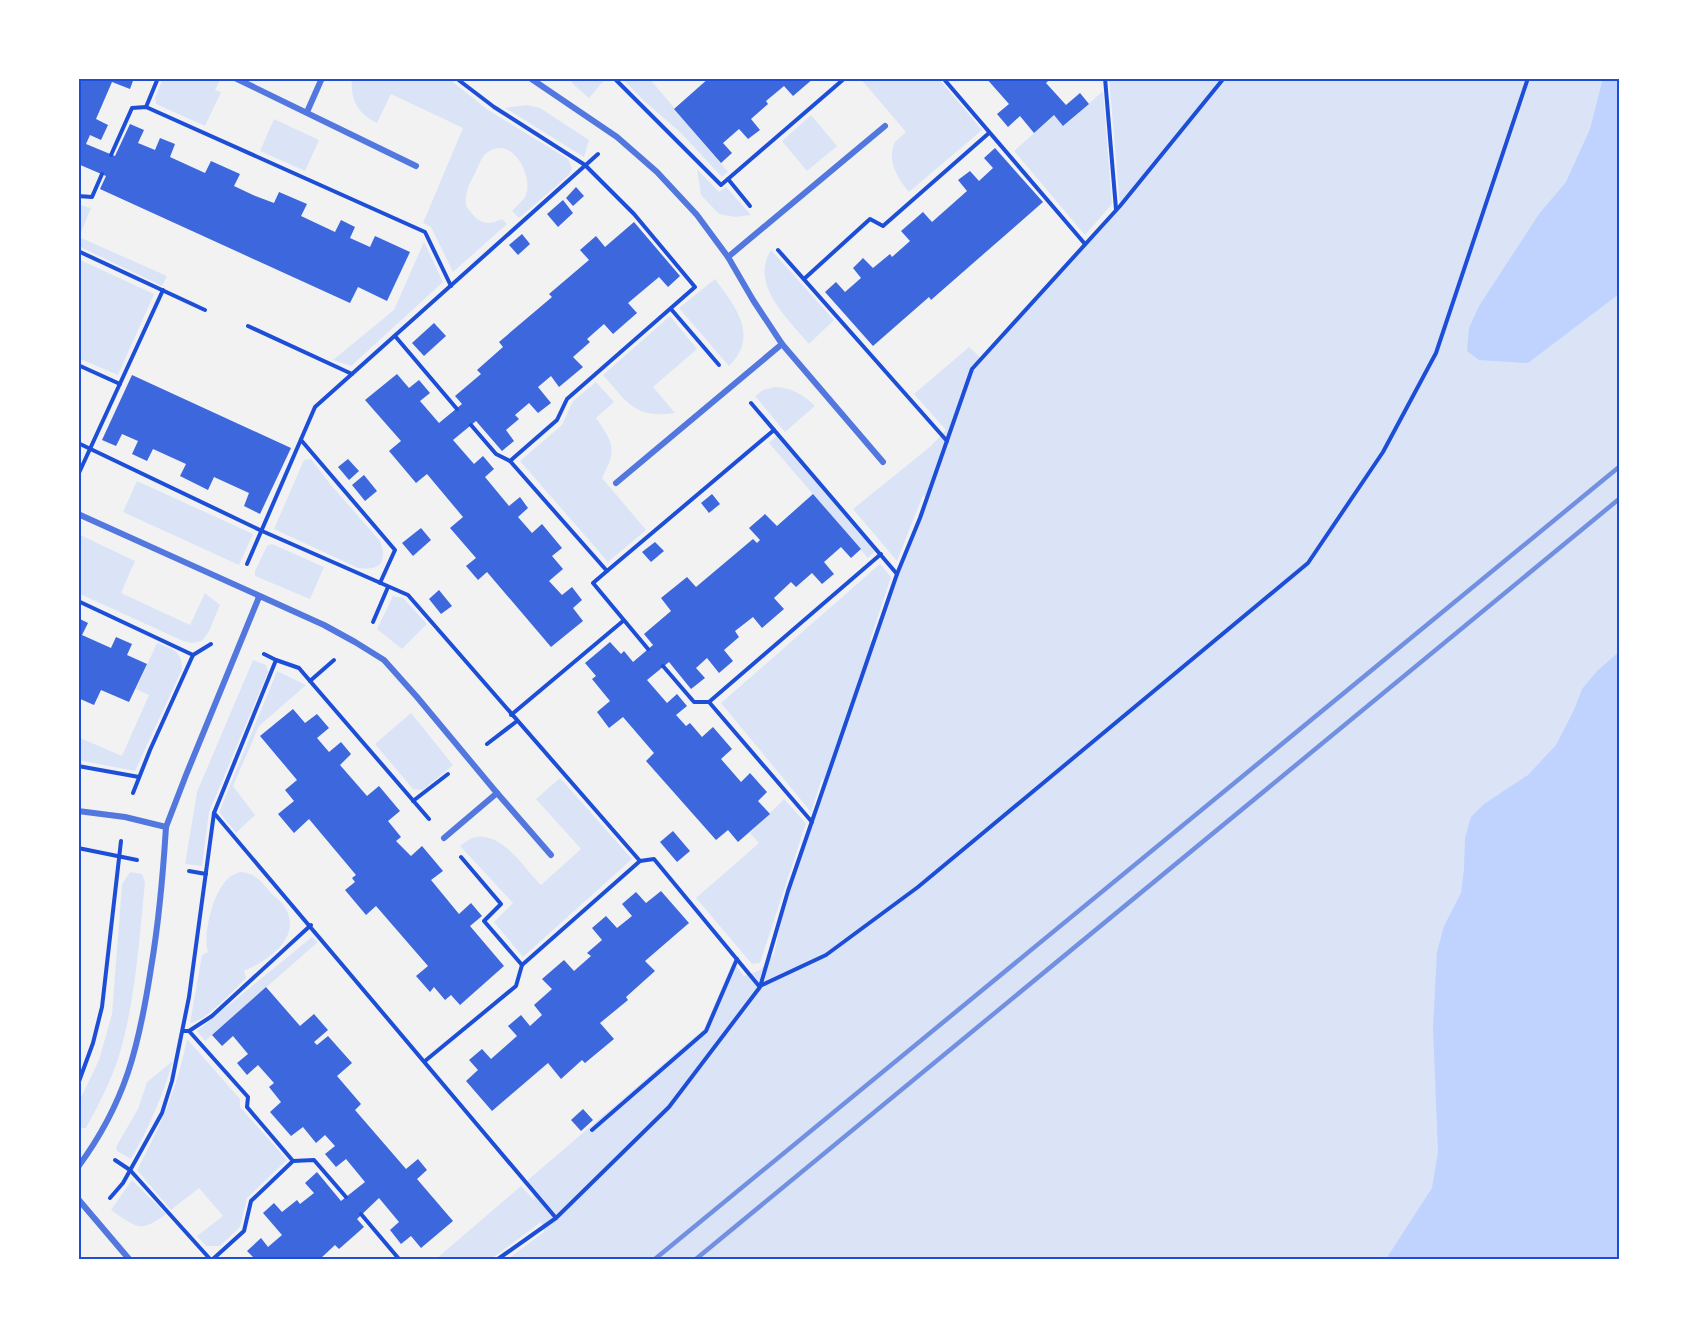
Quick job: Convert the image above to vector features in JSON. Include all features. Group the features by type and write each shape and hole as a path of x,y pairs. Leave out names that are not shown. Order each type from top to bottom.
{"street":[{"path":"235,78 416,166"},
{"path":"307,112 322,78"},
{"path":"530,78 617,137 657,172 697,215 728,257 782,344 883,462"},
{"path":"728,257 885,126"},
{"path":"616,483 782,344"},
{"path":"78,514 324,625 384,660 551,855"},
{"path":"78,1167 94,1146 114,1110 131,1069 142,1026 161,900 166,827 259,597"},
{"path":"444,838 496,793"},
{"path":"78,811 125,817 166,827"},
{"path":"78,1198 129,1259"}],"path":[{"path":"146,107 158,78"},
{"path":"456,78 494,107 585,165 634,213 696,287 567,399 557,420 510,461"},
{"path":"614,78 721,185 845,78"},
{"path":"943,78 1085,244"},
{"path":"1105,78 1116,210"},
{"path":"498,1259 556,1218 669,1107 760,987 788,891 897,574 920,518 972,369 1116,210 1224,78"},
{"path":"760,987 826,955 918,888 1308,563 1383,452 1436,353 1528,78"},
{"path":"111,155 132,108 146,107 425,232 451,286"},
{"path":"804,279 870,219 883,226 989,132"},
{"path":"237,587 315,407 617,137"},
{"path":"78,196 92,197 102,174"},
{"path":"728,179 766,226 777,248 947,441"},
{"path":"78,251 205,310"},
{"path":"78,475 163,290"},
{"path":"671,309 897,574"},
{"path":"248,326 352,374"},
{"path":"395,336 457,409"},
{"path":"78,365 120,384"},
{"path":"471,425 496,454 510,461 607,571"},
{"path":"648,649 593,583 774,430"},
{"path":"301,440 395,550 380,583"},
{"path":"78,443 262,531 408,595 640,861 654,859 760,987"},
{"path":"663,666 694,702 709,702 881,554"},
{"path":"511,715 623,621"},
{"path":"93,1216 123,1183 162,1113 183,1031 214,813 276,660 217,632 211,644 193,655"},
{"path":"709,702 812,822"},
{"path":"78,766 139,777"},
{"path":"214,813 311,925 556,1218"},
{"path":"183,1031 189,1031 212,1016 311,925"},
{"path":"592,1130 706,1031 737,959"},
{"path":"425,1061 516,986 522,965"},
{"path":"189,1031 248,1097 247,1107 293,1161"},
{"path":"94,1146 130,1170 212,1259 244,1231 251,1201 293,1161 314,1160 346,1197"},
{"path":"361,1214 399,1259"}],"shaded area":[{"path":"163,78 221,78 215,90 221,92 205,126 156,104 155,98"},
{"path":"352,78 448,78 488,110 568,159 572,168 570,174 519,218 512,211 525,197 527,179 524,169 513,153 505,149 497,148 486,153 468,188 466,206 481,222 490,223 502,219 507,224 453,272 431,227 423,223 463,128 391,94 377,123 360,111 352,93"},
{"path":"570,78 606,78 589,98 573,84"},
{"path":"622,78 649,78 728,172 722,177 680,132"},
{"path":"860,78 938,78 982,130 909,192 894,169 892,156 895,142 906,132"},
{"path":"1109,78 1619,78 1619,1259 508,1259 544,1232 541,1222 491,1259 436,1259 521,1186 535,1201 528,1180 704,1029 733,962 744,976 760,970 774,954 788,891 825,784 822,778 811,812 721,703 880,564 891,577 870,640 874,642 926,499 923,495 897,561 853,509 931,446 946,430 914,394 969,347 981,358 1120,206"},
{"path":"1103,91 1112,204 1085,235 1014,151 1054,115 1064,126"},
{"path":"527,105 540,108 589,140 584,157 505,108"},
{"path":"811,115 837,146 807,171 782,141"},
{"path":"274,119 319,140 305,171 260,151"},
{"path":"697,169 719,192 726,187 751,215 735,217 719,214 701,195"},
{"path":"80,205 91,208 79,237 167,276 162,286 78,246"},
{"path":"424,242 443,282 351,366 333,360 394,310"},
{"path":"771,250 834,320 809,344 782,312 768,288 765,263"},
{"path":"78,259 154,294 118,375 78,358"},
{"path":"715,279 736,310 743,332 743,344 729,366 679,308"},
{"path":"670,316 697,349 653,387 675,413 650,414 633,407 603,375"},
{"path":"596,382 614,402 596,418 607,434 611,447 610,460 602,478 646,530 608,562 520,461 562,425 573,401"},
{"path":"775,387 797,392 815,406 785,432 755,396 763,390"},
{"path":"776,436 875,551 868,558 769,443"},
{"path":"311,459 380,541 383,554 377,566 366,569 358,568 274,529 304,460"},
{"path":"137,481 253,534 239,565 123,512"},
{"path":"78,534 135,561 121,593 190,625 205,593 220,605 202,641 192,643 183,641 78,593"},
{"path":"272,544 324,567 310,599 255,576 255,571 267,546"},
{"path":"393,596 403,598 427,624 402,649 377,629"},
{"path":"157,643 178,654 182,669 135,771 78,760 78,737 122,756 149,695 136,689"},
{"path":"253,660 266,665 268,672 209,812 202,866 185,864 197,792"},
{"path":"277,671 306,685 259,726 233,786 255,815 236,833 219,812"},
{"path":"411,713 453,765 423,790 413,789 375,744"},
{"path":"560,778 632,859 523,957 494,922 513,903 460,846 472,838 493,839 511,852 541,885 581,849 536,799"},
{"path":"784,799 806,823 760,963 752,964 696,898 759,843 750,833"},
{"path":"130,872 142,874 145,882 136,969 125,1035 119,1056 100,1101 86,1128 80,1128 78,1127 78,1104 99,1060 112,1014 122,884"},
{"path":"240,872 257,878 283,905 290,920 289,930 280,947 263,961 244,971 246,978 219,1005 203,1018 190,1023 202,955 208,952 207,934 211,911 219,890 232,875"},
{"path":"312,937 318,942 205,1041 197,1031"},
{"path":"187,1039 240,1099 240,1107 287,1160 247,1198 240,1227 220,1246 206,1246 197,1236 223,1216 199,1188 171,1210 137,1170 154,1138 167,1106"},
{"path":"173,1061 155,1111 131,1159 117,1151 116,1147 138,1109 147,1082"},
{"path":"132,1180 166,1214 150,1224 138,1226 126,1221 111,1210"}],"water":[{"path":"1603,78 1619,78 1619,294 1528,363 1479,360 1467,351 1469,328 1479,306 1539,214 1566,182 1590,129"},
{"path":"1619,652 1619,1259 1386,1259 1432,1188 1438,1152 1433,1028 1437,952 1444,926 1461,893 1465,838 1471,817 1484,804 1528,775 1556,745 1582,689 1597,671"}],"building":[{"path":"78,78 134,78 130,89 112,82 96,119 108,125 101,140 90,135 86,144 115,156 130,124 144,130 138,143 155,150 160,138 175,144 170,157 205,173 211,161 240,174 234,186 253,195 274,203 279,192 307,204 301,216 335,232 341,220 355,227 350,238 370,247 375,236 410,252 387,301 358,287 350,303 100,189 106,176 78,164"},
{"path":"709,78 814,78 793,96 784,86 766,101 768,104 751,119 760,130 748,139 739,129 723,143 732,153 721,163 674,109"},
{"path":"986,78 1051,78 1046,83 1066,105 1080,93 1089,104 1063,126 1054,115 1034,133 1020,116 1008,127 997,114 1009,104"},
{"path":"995,148 1043,202 931,300 929,297 873,346 825,292 836,282 845,292 861,278 853,268 863,258 873,268 890,254 892,257 910,241 901,231 923,212 932,222 967,191 958,180 970,171 979,181 993,168 984,158"},
{"path":"576,187 584,196 573,206 566,198"},
{"path":"563,200 573,213 558,227 547,214"},
{"path":"634,222 680,276 668,287 659,277 628,303 637,313 613,334 604,324 587,339 590,342 573,357 583,367 559,387 551,376 538,387 551,403 538,413 529,403 515,415 519,419 506,430 514,441 502,451 476,421 453,440 474,464 483,456 494,469 485,477 509,506 520,497 528,508 518,517 532,533 542,524 562,548 552,556 563,569 549,581 562,595 572,587 582,600 573,608 583,621 551,647 487,572 478,580 466,566 476,558 450,528 463,517 427,474 416,483 389,451 401,441 365,400 397,374 409,388 419,380 430,393 420,401 439,423 462,404 455,396 481,374 477,370 503,347 499,342 552,297 549,294 589,260 580,250 596,236 605,247"},
{"path":"522,234 530,244 518,255 509,245"},
{"path":"434,323 446,336 424,356 412,343"},
{"path":"132,375 291,448 260,514 244,506 249,493 214,477 208,490 180,476 186,464 153,449 147,461 132,454 138,441 122,434 116,446 102,440"},
{"path":"348,459 359,471 349,480 338,467"},
{"path":"364,475 377,491 365,501 352,485"},
{"path":"712,494 720,504 709,513 701,503"},
{"path":"813,494 861,549 851,558 841,547 824,562 834,574 822,584 812,573 796,587 791,582 774,598 784,609 762,628 753,617 735,631 739,637 724,650 733,661 719,673 707,658 696,668 705,678 691,689 669,662 647,680 667,703 677,694 687,706 676,715 686,726 690,723 702,737 713,727 732,749 721,759 741,782 750,773 767,792 758,801 770,814 738,842 728,830 716,840 646,761 654,753 623,717 609,728 597,712 610,701 592,679 596,676 585,663 610,642 621,654 624,651 633,662 653,645 644,634 671,611 661,598 687,577 696,587 753,539 757,543 760,540 749,528 765,514 777,526"},
{"path":"421,528 431,540 413,556 402,543"},
{"path":"655,542 664,551 651,562 642,552"},
{"path":"439,590 452,606 441,614 429,599"},
{"path":"78,618 88,623 82,635 111,648 116,637 132,644 127,655 147,664 129,702 101,690 94,705 78,698"},
{"path":"293,709 305,723 317,714 329,728 317,738 329,752 341,742 351,754 340,765 367,796 379,786 400,811 388,821 401,837 396,841 411,856 422,846 443,871 431,880 459,914 471,903 482,916 470,926 504,966 460,1005 451,995 445,1000 434,987 430,992 416,976 428,966 376,906 366,915 345,890 355,882 352,878 356,875 309,819 294,833 278,814 294,801 285,790 297,780 260,736"},
{"path":"673,831 690,851 677,862 660,842"},
{"path":"661,891 689,923 645,961 655,971 626,997 628,1000 600,1023 614,1039 585,1063 582,1060 561,1079 548,1063 492,1111 466,1081 478,1070 469,1060 482,1049 491,1059 517,1036 508,1026 521,1015 530,1026 542,1015 534,1005 552,989 542,979 564,960 574,971 591,956 587,953 602,940 592,928 606,916 617,928 632,916 622,904 636,892 646,903"},
{"path":"266,987 300,1026 314,1014 328,1030 314,1042 317,1045 328,1036 352,1063 337,1076 361,1104 355,1110 406,1169 418,1159 427,1170 417,1179 453,1221 421,1248 411,1236 401,1244 390,1230 399,1222 379,1198 357,1219 364,1227 339,1249 335,1245 320,1259 255,1259 247,1251 261,1238 268,1247 282,1235 263,1213 274,1203 282,1212 297,1200 300,1204 314,1193 305,1183 317,1172 341,1201 365,1182 346,1159 336,1167 325,1154 335,1146 325,1135 316,1143 303,1127 291,1136 270,1112 281,1102 269,1087 274,1083 258,1065 247,1075 237,1063 248,1054 233,1036 222,1046 212,1035"},
{"path":"583,1109 593,1120 581,1131 571,1120"}],"railway":[{"path":"655,1259 1619,467"},
{"path":"696,1259 1619,499"}]}
